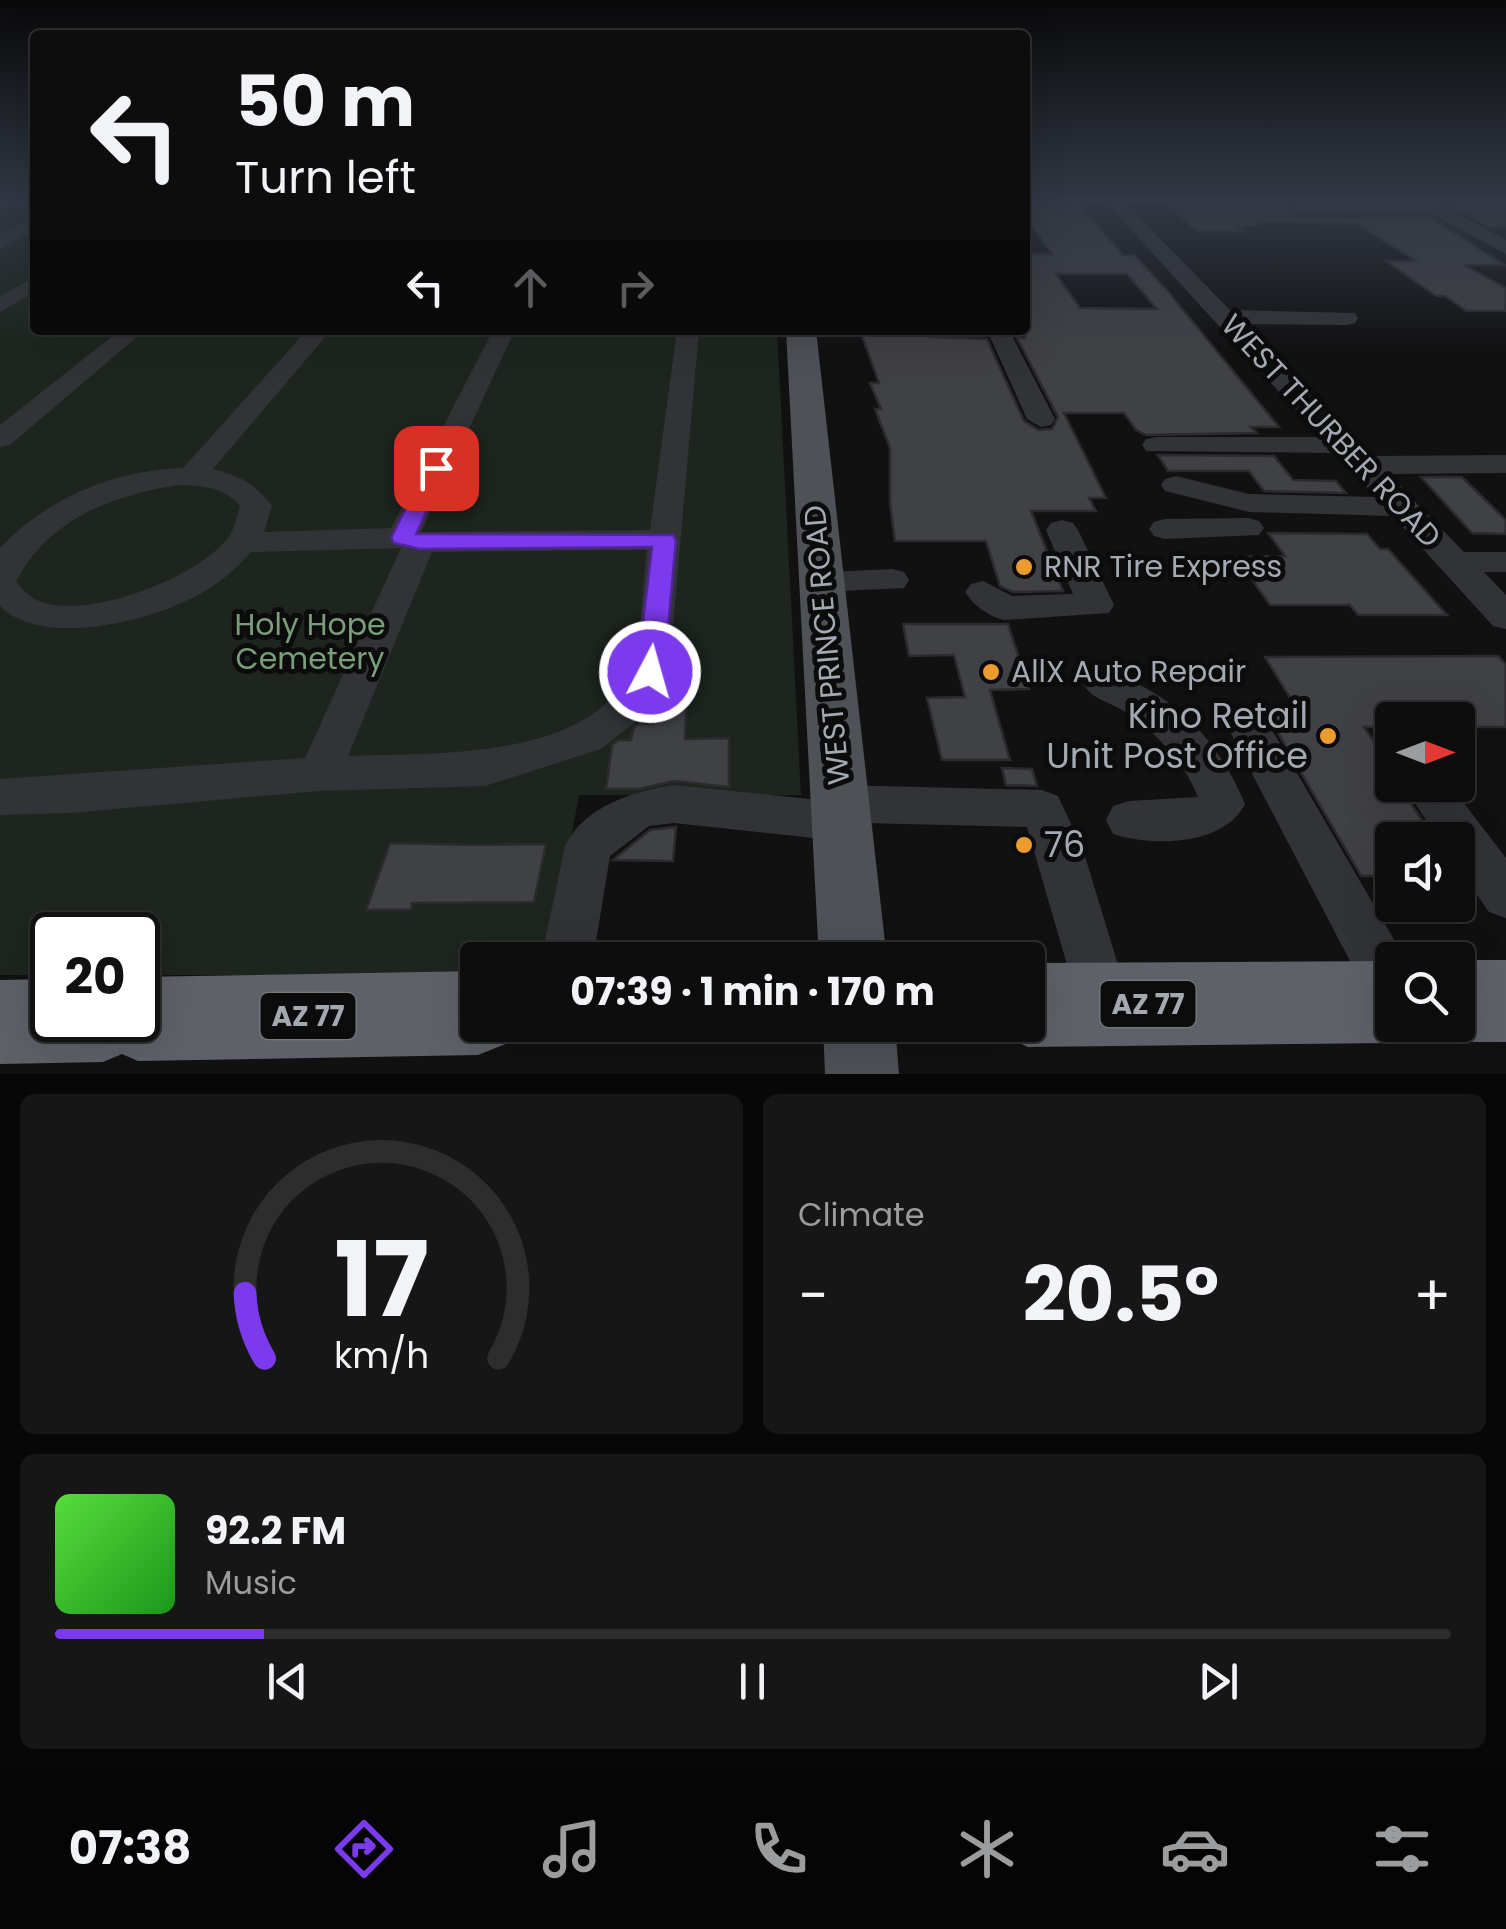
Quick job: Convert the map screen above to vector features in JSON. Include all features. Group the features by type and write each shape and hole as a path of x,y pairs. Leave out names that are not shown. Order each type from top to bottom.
{"highway":[{"path":"1475,1001 1506,1001"},
{"name":"AZ 77","path":"1065,1004 1375,1002"},
{"name":"AZ 77","path":"160,1020 460,1013"},
{"path":"0,1022 30,1021"}],"main road":[{"name":"WEST PRINCE ROAD","path":"801,335 852,942"},
{"path":"860,1042 862,1074"}],"street":[{"name":"WEST THURBER ROAD","path":"1163,252 1506,617"},
{"path":"5,302 30,286"},
{"path":"5,302 30,300"},
{"path":"1224,317 1347,318"},
{"path":"0,440 128,335"},
{"path":"191,477 316,335"},
{"path":"319,774 411,540 502,335"},
{"path":"0,798 70,796 319,774 485,769 586,738 626,706 650,672 687,335"},
{"path":"1000,335 1041,419"},
{"path":"1240,366 1270,366"},
{"path":"1156,445 1506,464"},
{"path":"191,477 241,488 256,506 256,524 246,542 220,567 183,590 112,613 70,617 36,614 7,600 0,583 10,541 86,500 122,488 191,477"},
{"path":"1176,486 1249,504 1403,507"},
{"path":"1165,529 1248,528"},
{"path":"983,592 1004,608 1096,605 1062,530"},
{"path":"246,542 664,540"},
{"path":"1454,562 1506,562"},
{"path":"822,581 892,580"},
{"path":"1104,685 1124,690 1153,709 1198,759 1218,788 1222,804 1212,814 1196,818 1129,820"},
{"path":"1248,724 1375,955"},
{"path":"1437,802 1506,896"},
{"path":"570,942 588,846 638,809 674,804 735,813 1042,810 1060,850 1065,1004"}],"green space":[{"name":"Holy Hope Cemetery","path":"0,252 30,252 30,335 777,335 801,795 579,795 552,942 460,942 460,975 160,975 160,912 30,912 30,975 0,975"}],"building":[{"path":"1402,252 1485,252 1505,265 1464,265 1506,288 1506,311 1466,311 1445,296 1436,296 1386,261 1416,261"},
{"path":"1030,254 1134,255 1279,427 1251,427 1257,433 1146,435 1136,430 1124,413 1064,413 1106,498 1089,498 1096,511 1031,511 1063,591 1013,592 1000,586 986,541 895,541 890,448 870,383 879,383 862,336 987,339 1024,421 1039,430 1052,429 1058,417 1017,338 1030,335","holes":["1056,274 1127,274 1157,309 1080,308"]},
{"path":"1158,455 1274,456 1293,480 1336,481 1346,493 1264,491 1249,471 1168,471"},
{"path":"1421,477 1462,477 1506,520 1506,534 1472,533"},
{"path":"1268,533 1367,534 1380,549 1388,549 1447,615 1358,615 1350,605 1270,605 1236,557 1285,556"},
{"path":"903,624 1008,624 1029,689 990,690 1010,760 942,760 927,698 965,697 954,655 909,656"},
{"path":"1498,656 1506,664 1506,727 1475,727 1475,702 1375,702 1375,727 1364,727 1375,743 1375,802 1410,802 1423,822 1375,822 1375,876 1361,876 1266,712 1299,712 1265,657"},
{"path":"687,689 685,739 729,738 729,787 674,781 639,789 606,789 612,745 618,740 631,740 638,724 653,724 655,701 662,690"},
{"path":"1002,768 1032,769 1037,786 1006,785"},
{"path":"676,827 673,861 613,860 650,830"},
{"path":"390,843 546,844 534,902 412,903 411,910 366,910"}],"place":[{"name":"RNR Tire Express","path":"1024,567"},
{"name":"AllX Auto Repair","path":"991,672"},
{"name":"Kino Retail Unit Post Office","path":"1328,736"},
{"name":"76","path":"1024,845"}],"route":[{"path":"436,468 402,538 420,542 664,540 650,672"}]}
